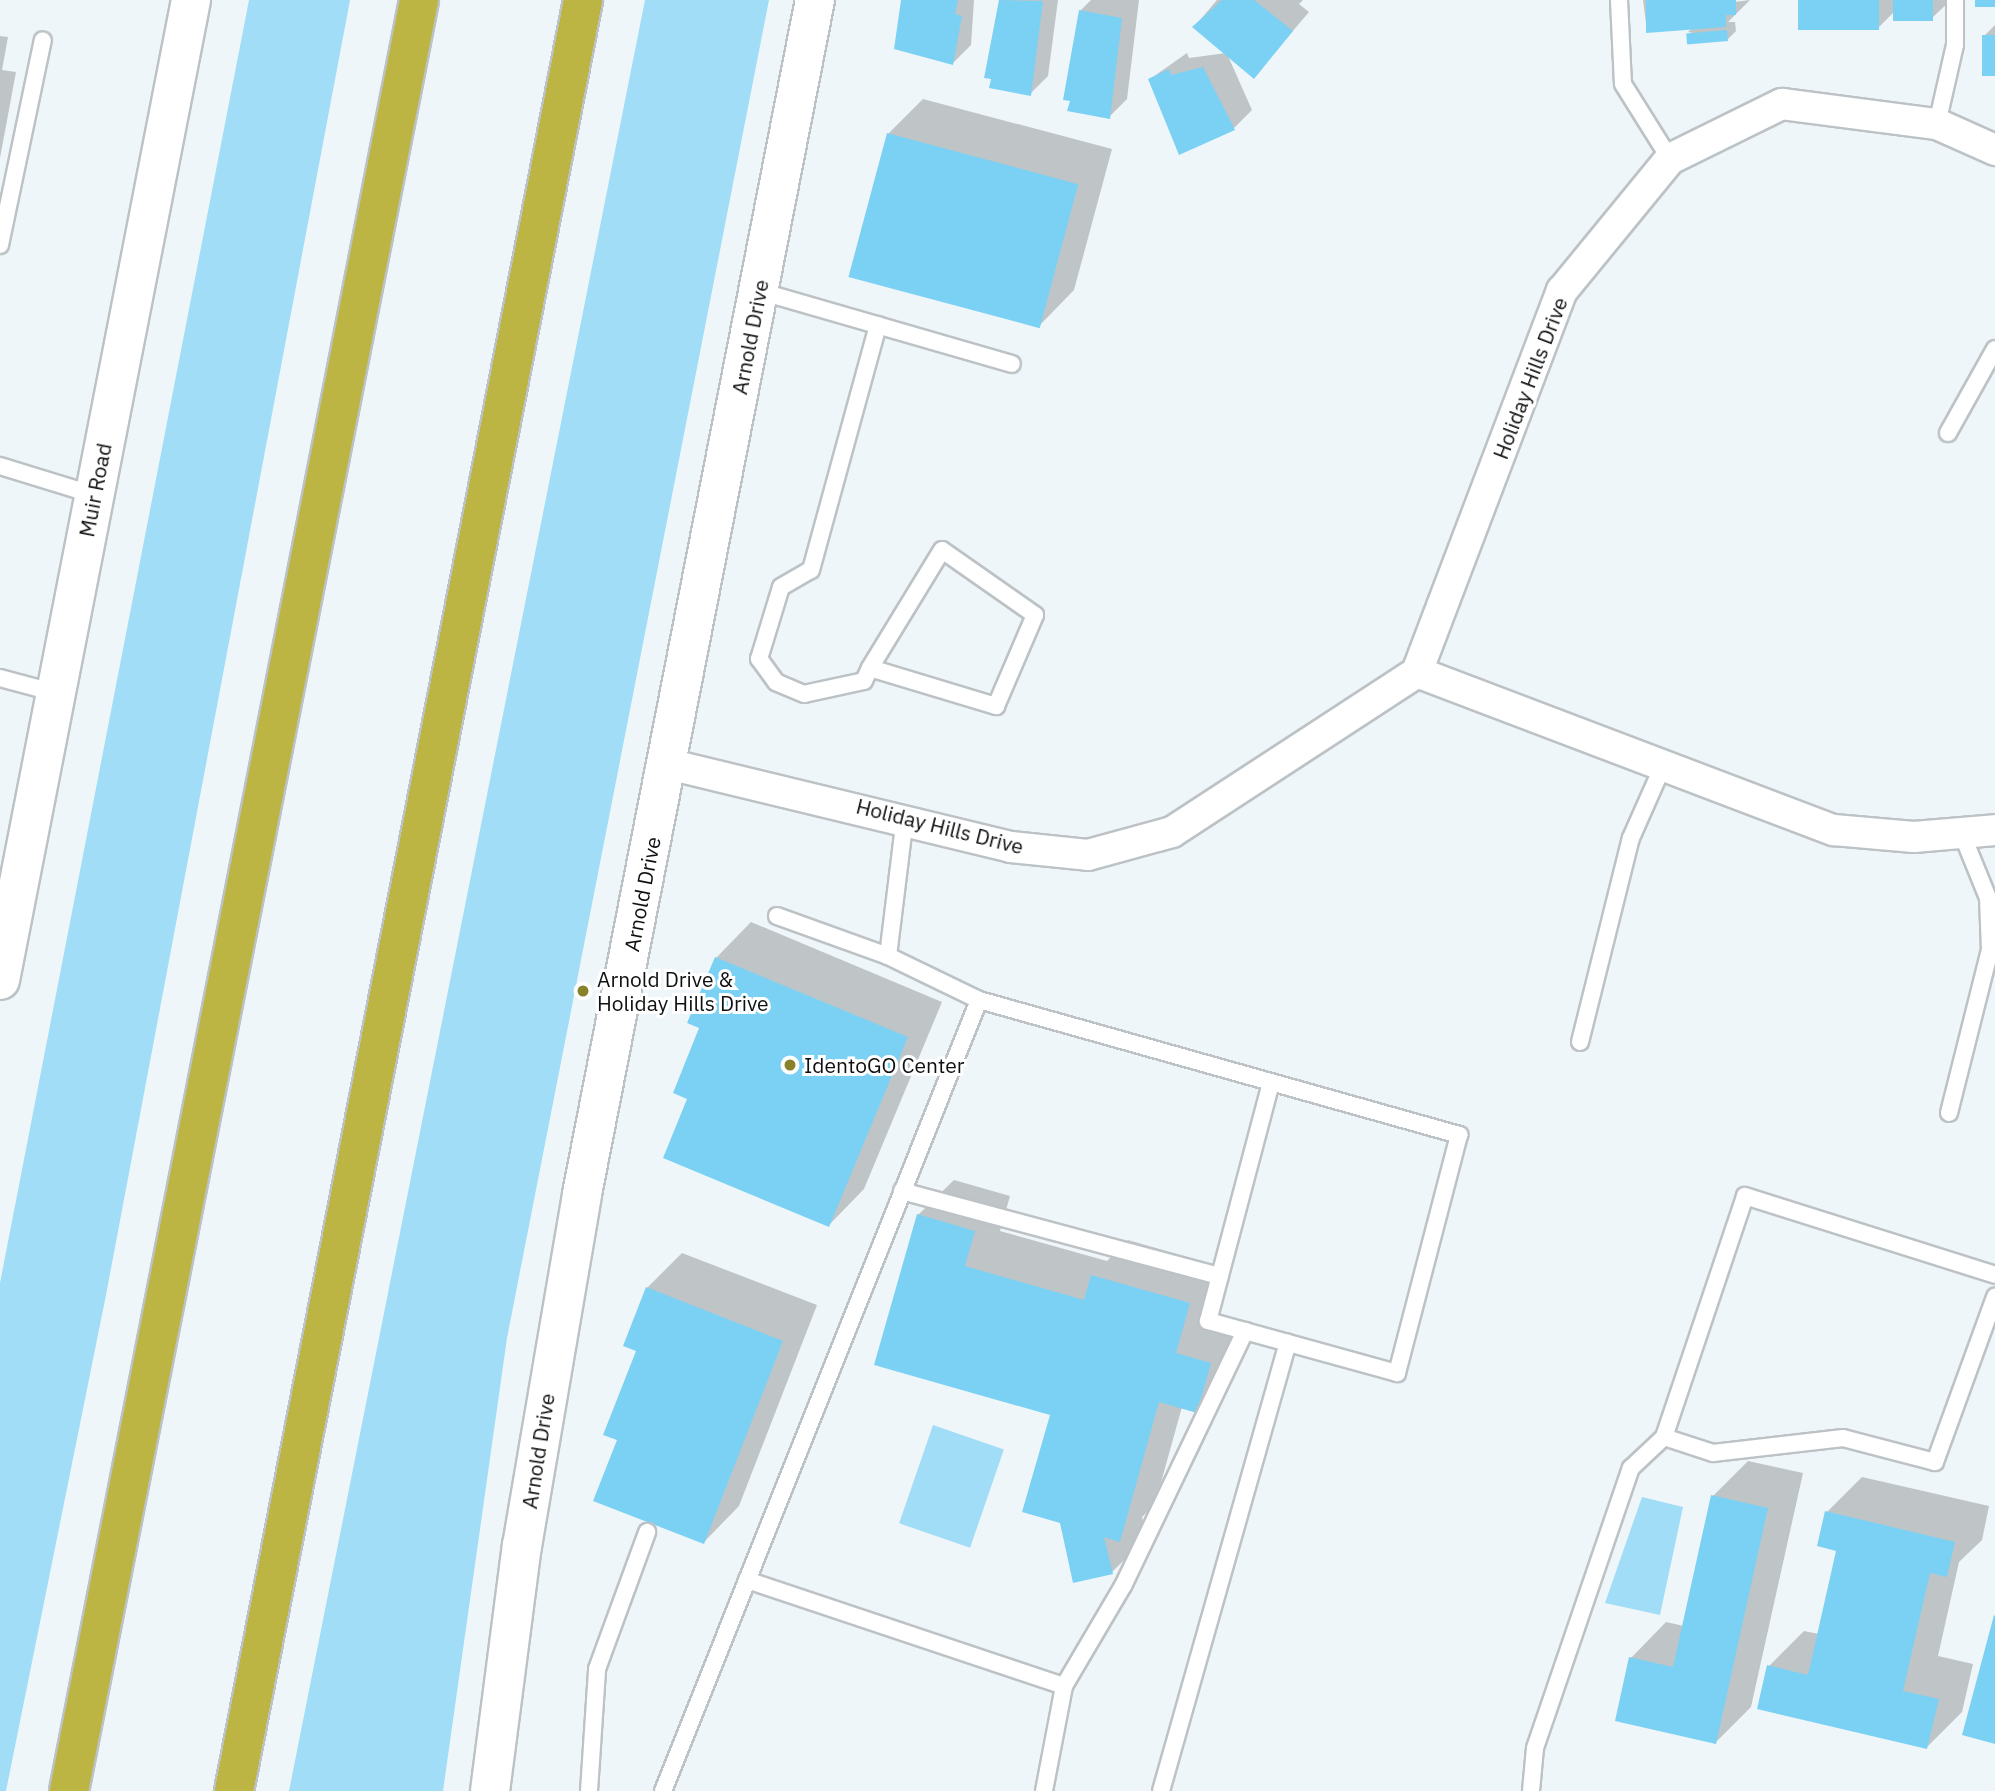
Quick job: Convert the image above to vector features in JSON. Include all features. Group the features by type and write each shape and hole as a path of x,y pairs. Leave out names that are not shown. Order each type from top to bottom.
{"highway":[{"path":"69,1791 419,0"},
{"path":"234,1791 583,0"}],"street":[{"name":"Muir Road","path":"0,980 191,0"},
{"name":"Arnold Drive","path":"490,1791 555,1349 815,0"},
{"name":"Holiday Hills Drive","path":"667,764 905,817 1011,846 1088,855 1172,832 1417,672 1562,291 1670,159 1782,104 1937,124 1995,150"},
{"path":"1417,672 1662,768 1834,830 1962,834 1995,830"}],"lane":[{"path":"1619,0 1623,84 1670,159"},
{"path":"1937,124 1955,45 1955,0"},
{"path":"0,245 43,40"},
{"path":"759,291 1012,363"},
{"path":"870,667 996,706 1035,615 942,550 870,667 864,681 804,694 776,682 759,659 781,587 811,570 878,325"},
{"path":"1948,433 1995,348"},
{"path":"0,466 94,495"},
{"path":"0,678 55,693"},
{"path":"1580,1042 1631,838 1662,768"},
{"path":"888,956 905,817"},
{"path":"1949,1113 1990,950 1988,898 1962,834"},
{"path":"777,916 888,956 979,1000 1271,1082 1459,1135 1396,1373 1208,1321 1271,1082"},
{"path":"663,1791 979,1000"},
{"path":"902,1191 1220,1276"},
{"path":"1531,1791 1535,1748 1631,1468 1664,1437 1745,1196 1995,1275"},
{"path":"1664,1437 1713,1453 1843,1438 1935,1462 1995,1297"},
{"path":"1044,1791 1064,1686 1123,1586 1245,1331"},
{"path":"1161,1791 1288,1343"},
{"path":"589,1791 597,1669 647,1532"},
{"path":"747,1580 1064,1686"}],"shaded area":[{"path":"249,0 350,0 106,1295 6,1791 0,1791 0,1283"},
{"path":"645,0 769,0 507,1338 443,1791 289,1791"},
{"path":"933,1425 1004,1449 970,1548 899,1523"},
{"path":"1642,1497 1683,1507 1660,1615 1605,1603"}],"building":[{"path":"901,0 958,0 955,14 962,16 953,65 894,49"},
{"path":"999,0 1043,1 1031,96 989,88 991,79 984,78"},
{"path":"1222,0 1254,0 1293,31 1254,79 1192,27"},
{"path":"1646,0 1736,0 1736,15 1726,15 1726,27 1646,33"},
{"path":"1798,0 1879,0 1879,30 1798,30"},
{"path":"1893,0 1933,0 1933,21 1893,21"},
{"path":"1975,0 1995,0 1995,7 1975,7"},
{"path":"1079,10 1122,18 1110,119 1067,111 1070,101 1063,100"},
{"path":"1727,30 1728,41 1687,45 1686,34"},
{"path":"1982,35 1995,35 1995,76 1982,76"},
{"path":"1203,67 1235,130 1179,155 1148,79 1169,69 1171,75"},
{"path":"887,133 1078,184 1040,328 848,277"},
{"name":"IdentoGO Center","path":"715,957 908,1037 829,1227 663,1158 687,1099 673,1093 699,1028 687,1023"},
{"path":"917,1214 975,1231 965,1266 1084,1300 1091,1275 1190,1303 1176,1353 1211,1363 1197,1413 1159,1402 1120,1542 1104,1537 1113,1574 1073,1583 1060,1523 1022,1512 1050,1415 874,1365"},
{"path":"646,1287 783,1341 704,1544 593,1501 617,1440 603,1435 636,1351 623,1346"},
{"path":"1711,1495 1768,1508 1716,1744 1615,1721 1629,1657 1673,1667"},
{"path":"1825,1511 1955,1542 1947,1577 1930,1573 1903,1691 1939,1699 1927,1749 1757,1709 1767,1665 1808,1675 1836,1551 1817,1546"},
{"path":"1995,1616 1995,1744 1962,1735"}],"place":[{"name":"Arnold Drive & Holiday Hills Drive","path":"583,991"},
{"name":"IdentoGO Center","path":"790,1065"}]}
